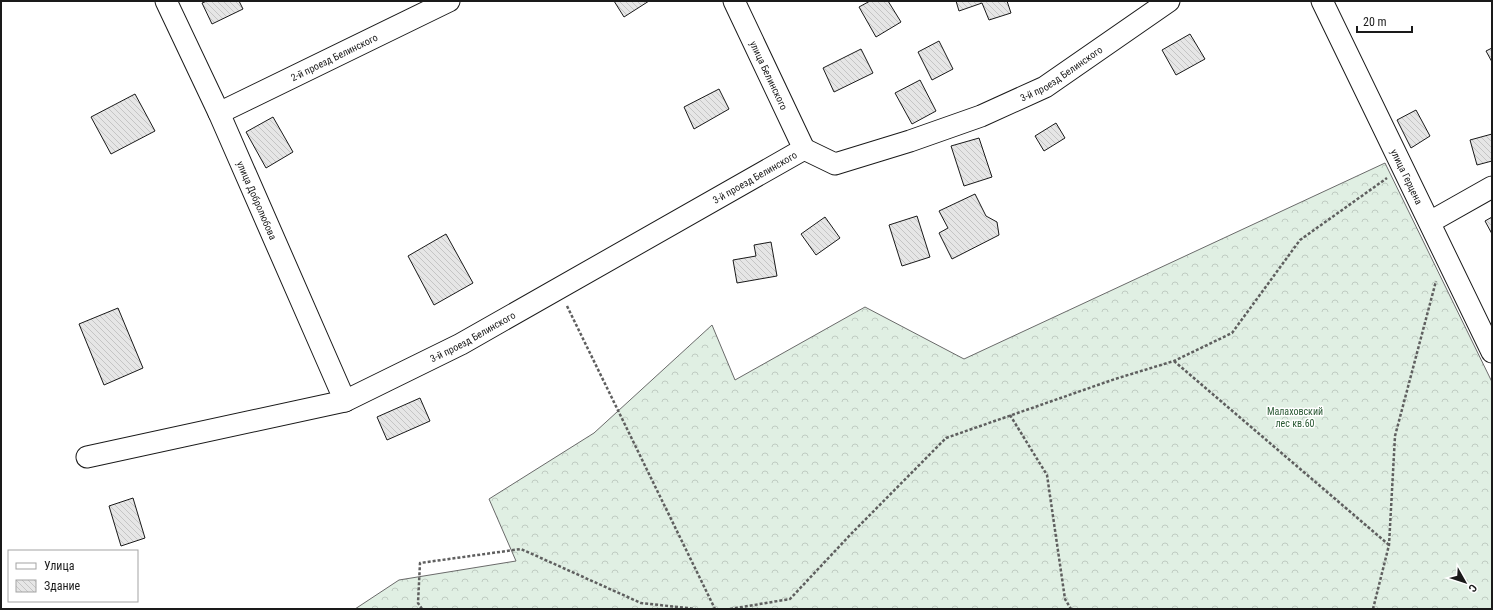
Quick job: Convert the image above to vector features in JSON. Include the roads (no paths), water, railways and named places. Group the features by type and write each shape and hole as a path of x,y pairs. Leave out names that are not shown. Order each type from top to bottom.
{"street":[{"name":"улица Добролюбова","path":"166,1 219,113 345,401"},
{"name":"2-й проезд Белинского","path":"219,113 448,1"},
{"name":"улица Белинского","path":"734,1 804,149"},
{"name":"3-й проезд Белинского","path":"87,457 345,401 461,344 804,149 835,164 910,141 981,116 1045,86 1169,1"},
{"name":"улица Герцена","path":"1322,1 1492,352"},
{"path":"1430,222 1492,187"}],"park label":[{"name":"Малаховский лес кв.60","path":"1295,416"}]}
